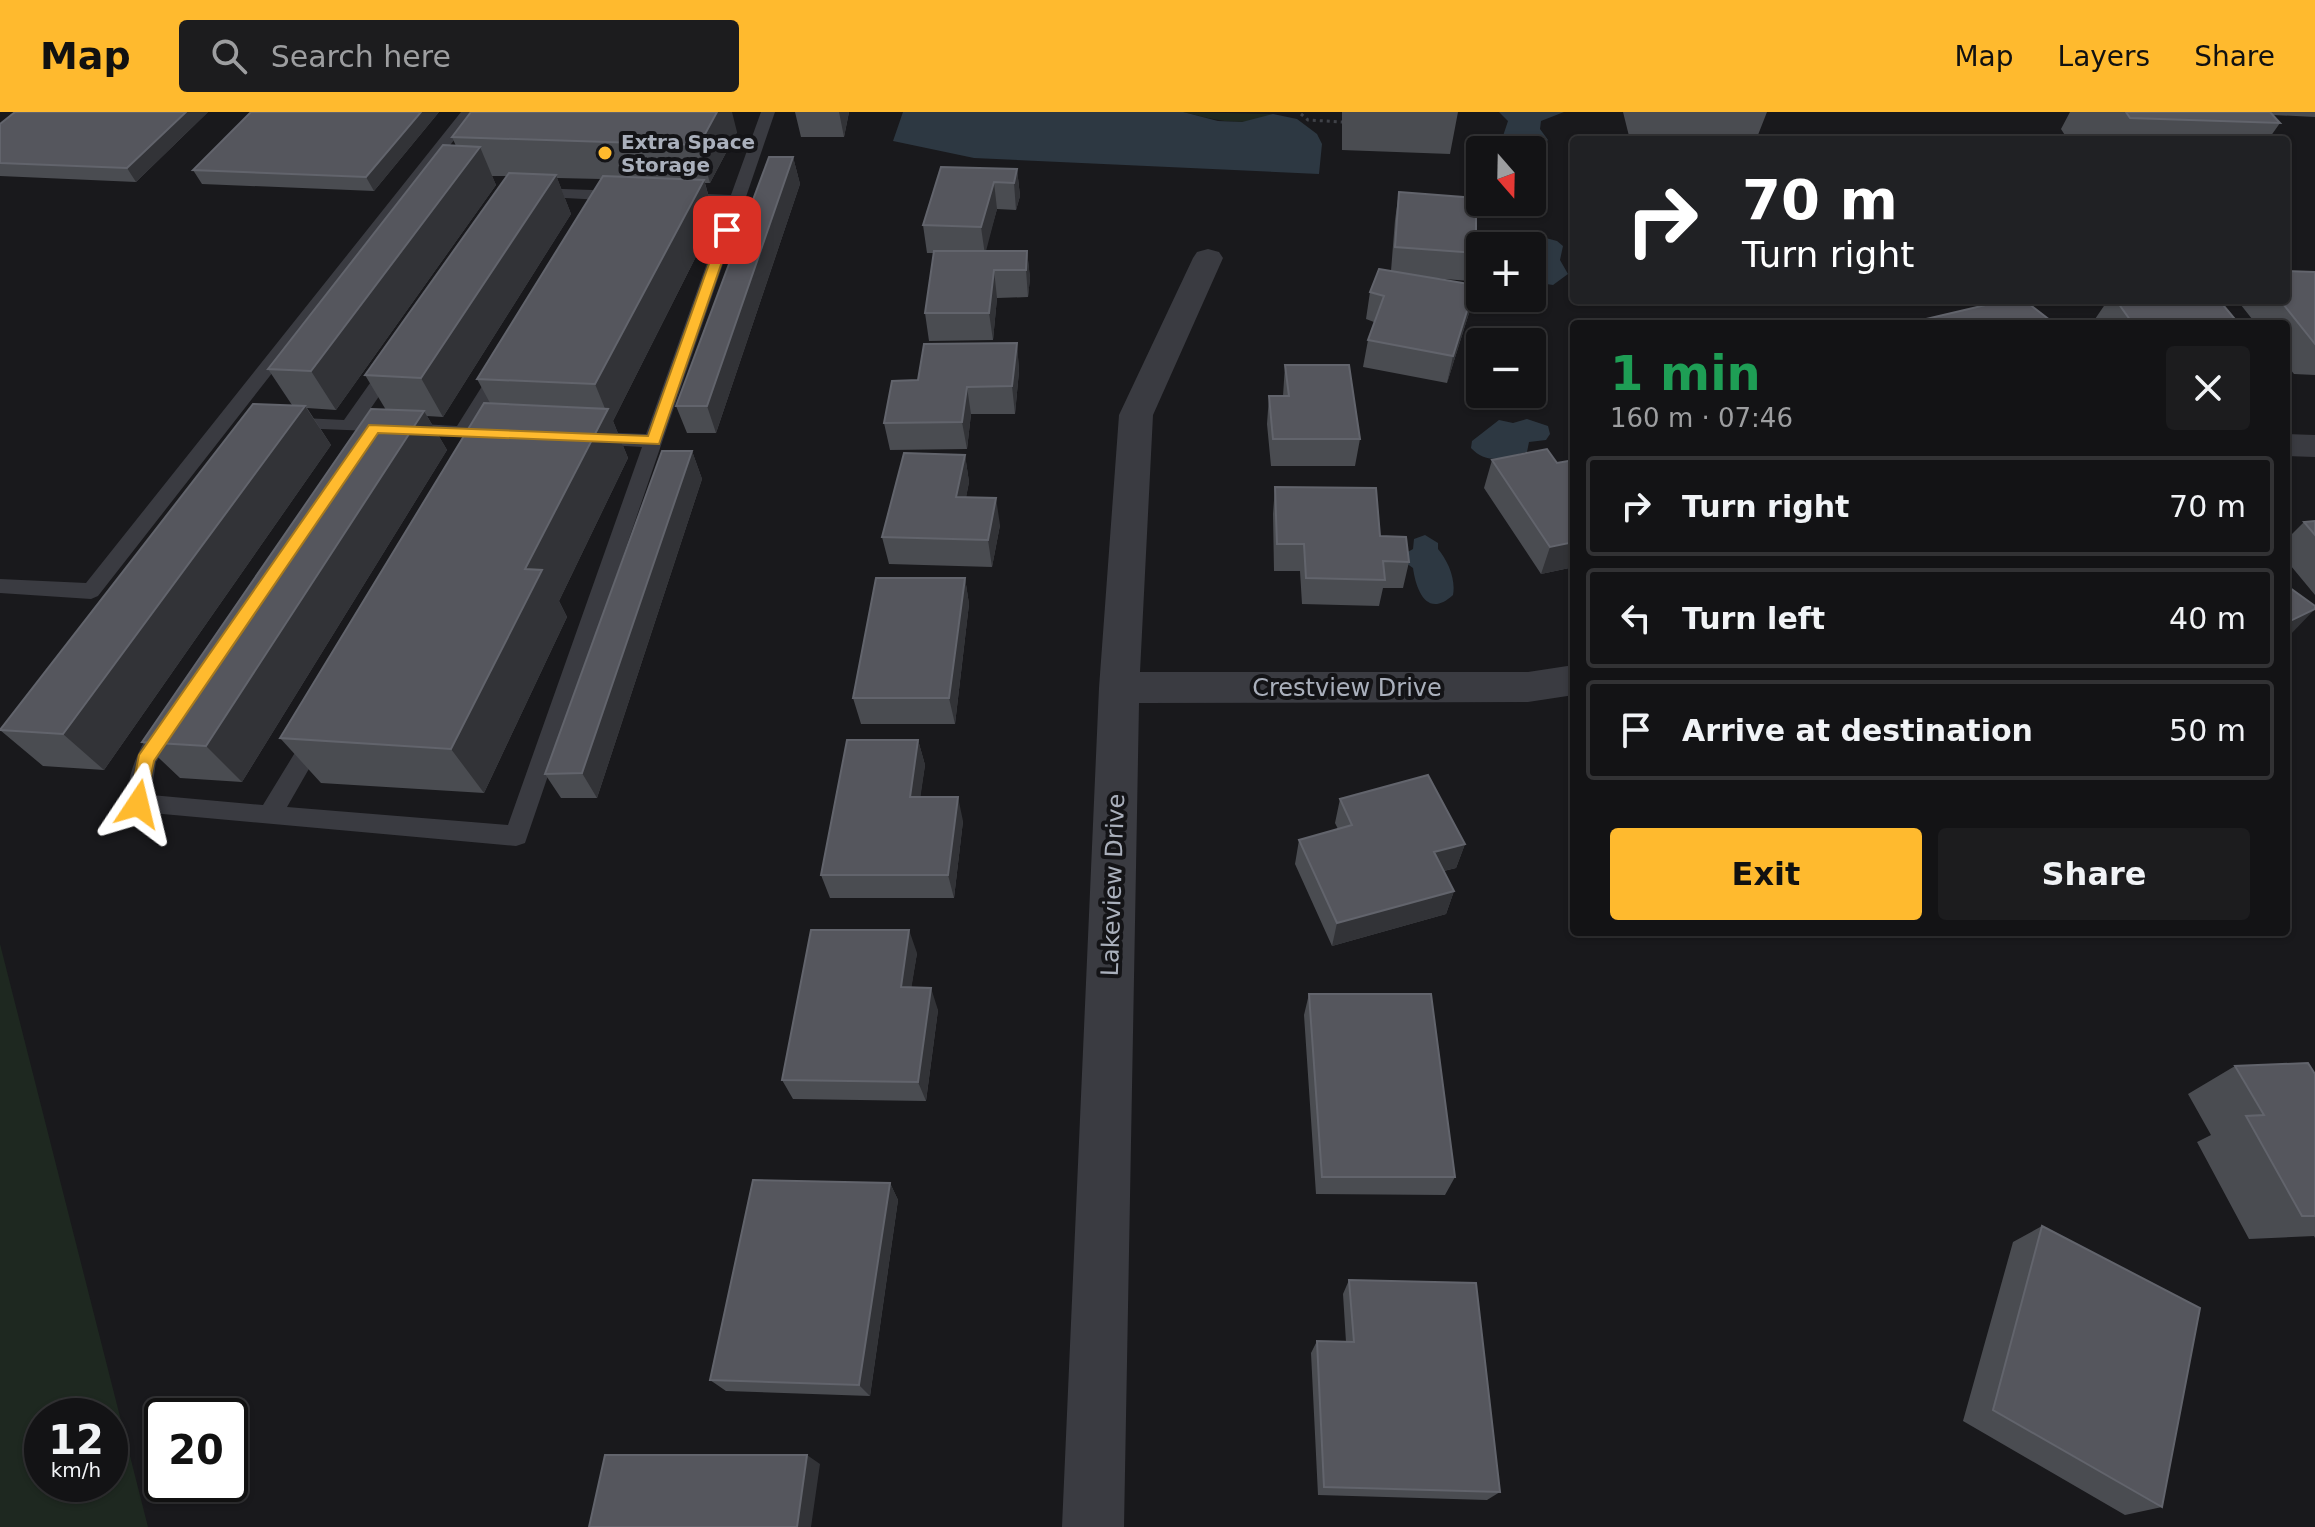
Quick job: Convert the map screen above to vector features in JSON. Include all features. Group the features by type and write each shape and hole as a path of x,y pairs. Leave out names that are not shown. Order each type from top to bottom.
{"street":[{"name":"Lakeview Drive","path":"1093,1527 1119,688 1136,415 1208,258"},
{"path":"2290,445 2315,446"},
{"name":"Crestview Drive","path":"1119,688 1528,687 1570,681"}],"lane":[{"path":"0,586 91,591 469,112"},
{"path":"181,709 145,760 138,804 516,836 768,112"},
{"path":"514,192 605,202 638,197"},
{"path":"666,198 737,200"},
{"path":"349,426 404,348"},
{"path":"462,432 511,353"},
{"path":"303,424 506,434 482,461"},
{"path":"357,454 374,428"},
{"path":"576,437 654,441"},
{"path":"270,814 327,719"}],"path":[{"path":"1301,114 1308,120 1342,122"}],"shaded area":[{"path":"903,112 1183,112 1218,121 1242,122 1273,114 1297,119 1317,134 1322,144 1319,174 974,158 893,141"},
{"path":"1183,112 1273,114 1240,122"},
{"path":"1499,112 1564,112 1541,121 1540,129 1545,136 1503,136 1508,121"},
{"path":"1546,238 1563,246 1560,260 1568,274 1553,285 1546,284"},
{"path":"1527,419 1548,426 1550,434 1546,440 1529,442 1527,452 1491,459 1471,448 1472,441 1499,420 1513,423"},
{"path":"1425,535 1438,543 1453,583 1453,595 1436,604 1424,599 1413,568 1406,563 1406,553 1413,549 1414,539"},
{"path":"0,944 115,1398 24,1398 24,1502 128,1502 128,1448 148,1527 0,1527"}],"building":[{"path":"15,112 186,112 127,168 0,163 0,124"},
{"path":"251,112 421,112 366,177 193,170"},
{"path":"471,112 717,112 699,145 452,137"},
{"path":"2126,112 2270,112 2280,123 2130,118"},
{"path":"443,145 480,147 311,371 268,369"},
{"path":"769,157 793,157 707,406 676,406"},
{"path":"941,167 1017,169 1014,183 994,182 981,227 923,225"},
{"path":"509,173 556,175 421,378 365,375"},
{"path":"603,176 704,180 595,384 477,379"},
{"path":"1399,192 1466,197 1466,216 1476,216 1476,232 1466,232 1466,252 1395,247"},
{"path":"934,251 1027,251 1026,270 994,270 989,313 925,313"},
{"path":"1379,269 1466,284 1467,312 1453,356 1368,340 1384,296 1370,292"},
{"path":"2290,271 2315,272 2315,344 2283,304 2290,304"},
{"path":"1990,304 2029,304 2050,320 1927,320"},
{"path":"2119,304 2222,304 2236,320 2130,320"},
{"path":"1017,343 1012,386 967,387 962,422 884,423 892,381 918,380 924,344"},
{"path":"1285,365 1349,365 1360,439 1273,439 1269,396 1289,396"},
{"path":"484,403 608,409 525,569 542,570 451,749 280,738"},
{"path":"253,404 305,406 63,734 0,730"},
{"path":"371,409 424,411 206,746 142,742"},
{"path":"1547,449 1557,463 1570,461 1570,543 1550,547 1492,460"},
{"path":"662,451 692,451 582,773 545,774"},
{"path":"904,453 965,455 956,497 996,498 988,540 882,537"},
{"path":"1275,487 1376,488 1380,536 1406,537 1409,562 1383,561 1385,580 1306,578 1304,544 1277,544"},
{"path":"2315,521 2315,535 2304,522"},
{"path":"876,578 965,578 949,698 853,698"},
{"path":"2290,588 2315,606 2315,609 2290,621"},
{"path":"847,740 918,740 910,797 958,797 948,875 821,875"},
{"path":"1428,775 1465,844 1434,852 1454,891 1337,923 1299,840 1352,825 1340,799"},
{"path":"811,930 909,930 901,987 931,988 918,1082 782,1080"},
{"path":"1309,994 1431,994 1455,1177 1322,1177"},
{"path":"2308,1063 2315,1074 2315,1216 2302,1216 2246,1116 2264,1115 2235,1066"},
{"path":"753,1180 890,1183 859,1385 710,1380"},
{"path":"2042,1226 2200,1308 2162,1507 1993,1410"},
{"path":"1349,1280 1476,1283 1500,1492 1324,1487 1317,1341 1354,1342"},
{"path":"605,1455 807,1455 797,1527 589,1527"}],"place":[{"name":"Extra Space Storage","path":"605,153"}],"route":[{"path":"138,804 145,760 374,428 654,441 727,230"}]}
